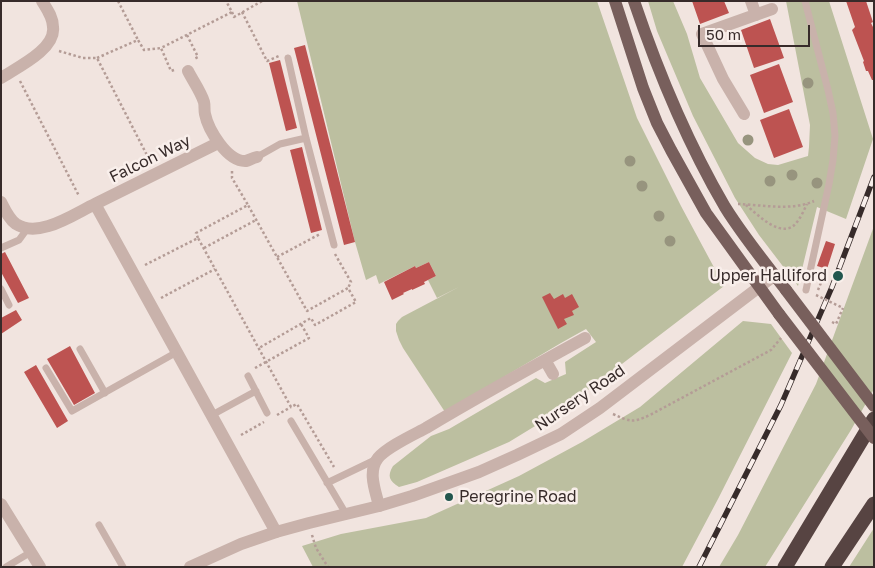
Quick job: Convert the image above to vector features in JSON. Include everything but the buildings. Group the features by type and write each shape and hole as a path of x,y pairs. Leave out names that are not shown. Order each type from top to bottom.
{"highway":[{"path":"785,567 874,419"},
{"path":"832,567 874,504"}],"main road":[{"path":"615,1 643,88 657,123 706,213 779,314 874,438"},
{"path":"634,1 668,94 694,150 726,208 874,406"}],"street":[{"path":"1,78 44,50 51,40 54,28 52,18 42,1"},
{"path":"752,1 756,15"},
{"path":"744,114 702,34 772,9"},
{"name":"Falcon Way","path":"186,66 204,103 204,114 218,143 229,156 234,158"},
{"name":"Falcon Way","path":"90,207 218,143"},
{"path":"234,158 245,161 257,157"},
{"path":"1,202 9,217 17,224 27,229 37,230 90,207 133,272 276,532"},
{"name":"Nursery Road","path":"190,567 241,544 276,532 412,496 462,478 561,434 600,408 775,275"},
{"path":"379,506 372,480 377,459 386,451 586,338"},
{"path":"545,360 553,374"},
{"path":"1,504 40,567"}],"lane":[{"path":"805,1 828,90 835,136 827,194 806,290"},
{"path":"288,58 306,138 334,245"},
{"path":"257,157 280,144 306,138"},
{"path":"1,248 19,240 27,229"},
{"path":"1,289 8,305"},
{"path":"80,348 105,393"},
{"path":"46,368 72,412 177,352"},
{"path":"248,376 267,413"},
{"path":"212,415 256,391"},
{"path":"291,421 346,514"},
{"path":"328,483 377,459"},
{"path":"99,525 123,567"},
{"path":"6,567 31,552"}],"path":[{"path":"118,1 144,50 160,48 232,12"},
{"path":"226,1 234,17 262,1"},
{"path":"242,12 267,61 287,53 288,58"},
{"path":"160,48 171,71 186,66 198,57 187,34"},
{"path":"53,56 59,51 83,58 97,58 138,40"},
{"path":"97,58 157,174"},
{"path":"14,69 90,207"},
{"path":"234,158 232,178 315,325 356,302 348,288"},
{"path":"730,204 790,207 807,204 827,194"},
{"path":"745,204 764,220 777,228 784,229 796,224 807,204"},
{"path":"248,205 196,233 292,407 297,404 339,478"},
{"path":"204,248 256,220"},
{"path":"277,257 318,234 330,231"},
{"path":"133,272 198,238"},
{"path":"307,311 348,288 351,282 332,250 334,245"},
{"path":"150,304 215,269"},
{"path":"823,278 816,295 843,308 836,324 832,322"},
{"path":"259,348 311,318"},
{"path":"248,376 246,373 309,338 301,324"},
{"path":"600,408 627,420 638,421 771,350 783,336"},
{"path":"309,523 316,548 328,567"}],"green space":[{"path":"297,1 597,1 637,118 724,286 563,409 509,442 417,482 399,487 396,485 390,478 393,466 431,436 449,429 536,378 545,383 566,374 565,362 596,342 586,329 445,412 403,348 396,331 396,324 402,317 459,287 437,298 428,280 436,276 429,262 416,268 415,266 379,284 376,275 366,280 355,242"},
{"path":"648,1 673,1 687,34 700,78 738,143 755,158 768,164 778,165 808,156 809,147 810,125 786,1 829,1 873,139 846,219 817,207 798,286 759,235 735,198 693,116 657,31"},
{"path":"874,226 874,389 851,430 765,567 719,567 738,535 816,384"},
{"path":"743,321 771,324 792,353 682,567 313,567 302,546 341,534 426,518 519,476 582,442 640,407"},
{"path":"874,528 874,567 849,567"}],"railway":[{"path":"699,567 781,405 832,287 874,177"}],"place":[{"name":"Upper Halliford","path":"838,276"},
{"name":"Peregrine Road","path":"449,497"}]}
